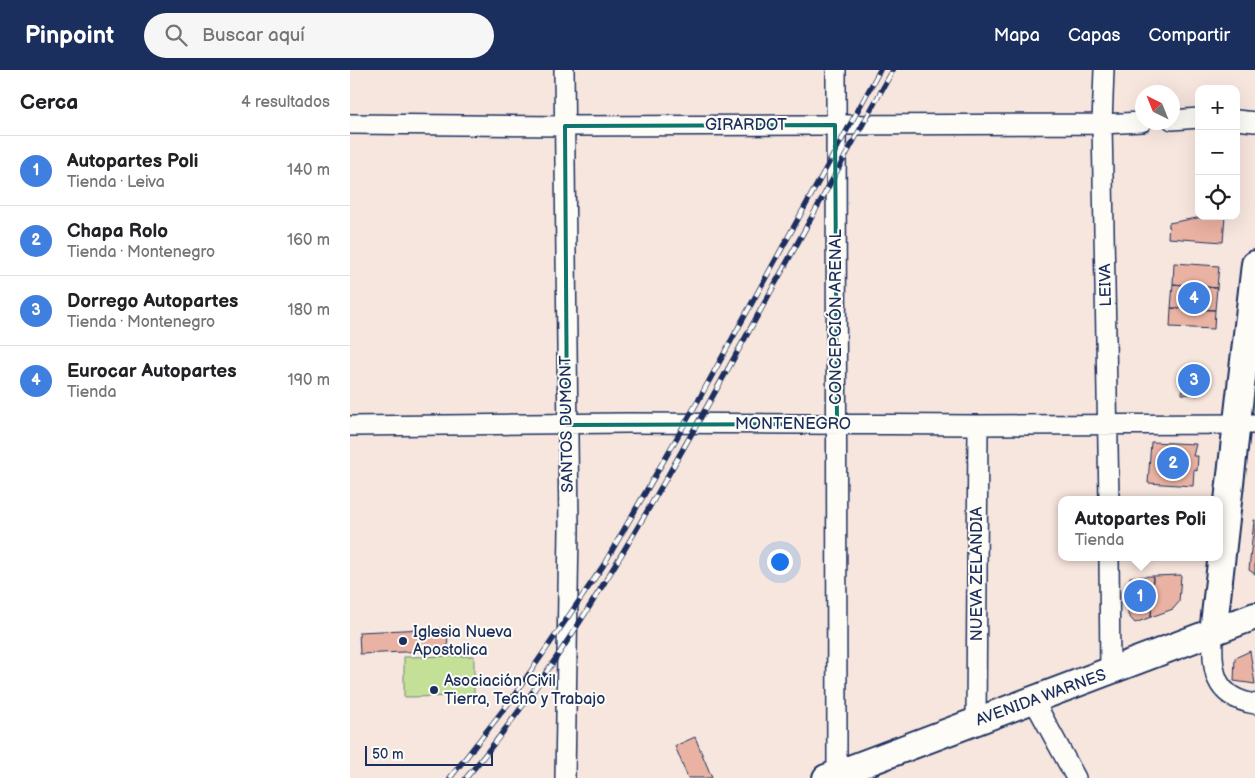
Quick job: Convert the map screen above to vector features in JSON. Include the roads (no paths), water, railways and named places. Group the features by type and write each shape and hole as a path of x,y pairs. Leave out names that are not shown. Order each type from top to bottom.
{"main road":[{"path":"1213,632 1246,423 1255,264"},
{"name":"AVENIDA WARNES","path":"831,776 1034,701 1255,616"}],"street":[{"name":"SANTOS DUMONT","path":"564,70 569,529 565,778"},
{"name":"CONCEPCIÓN ARENAL","path":"831,776 837,424 836,70"},
{"name":"LEIVA","path":"1104,70 1102,124 1109,496"},
{"path":"1180,119 1195,118"},
{"path":"1240,120 1255,122"},
{"name":"GIRARDOT","path":"350,124 564,126 1135,122"},
{"name":"MONTENEGRO","path":"350,426 837,424 978,426 1246,423"},
{"name":"NUEVA ZELANDIA","path":"976,722 978,426"},
{"path":"1109,561 1110,672"},
{"path":"1213,632 1212,660 1215,677 1224,691 1238,699 1255,704"},
{"path":"1034,701 1076,778"}],"railway":[{"path":"450,778 511,700 603,566 698,401 880,70"},
{"path":"466,778 522,707 598,594 724,376 893,70"}],"place":[{"name":"Eurocar Autopartes","path":"1194,298"},
{"name":"Dorrego Autopartes","path":"1194,380"},
{"name":"Chapa Rolo","path":"1173,463"},
{"name":"Autopartes Poli","path":"1140,596"},
{"name":"Iglesia Nueva Apostolica","path":"403,641"},
{"name":"Asociación Civil Tierra, Techo y Trabajo","path":"434,690"}]}
